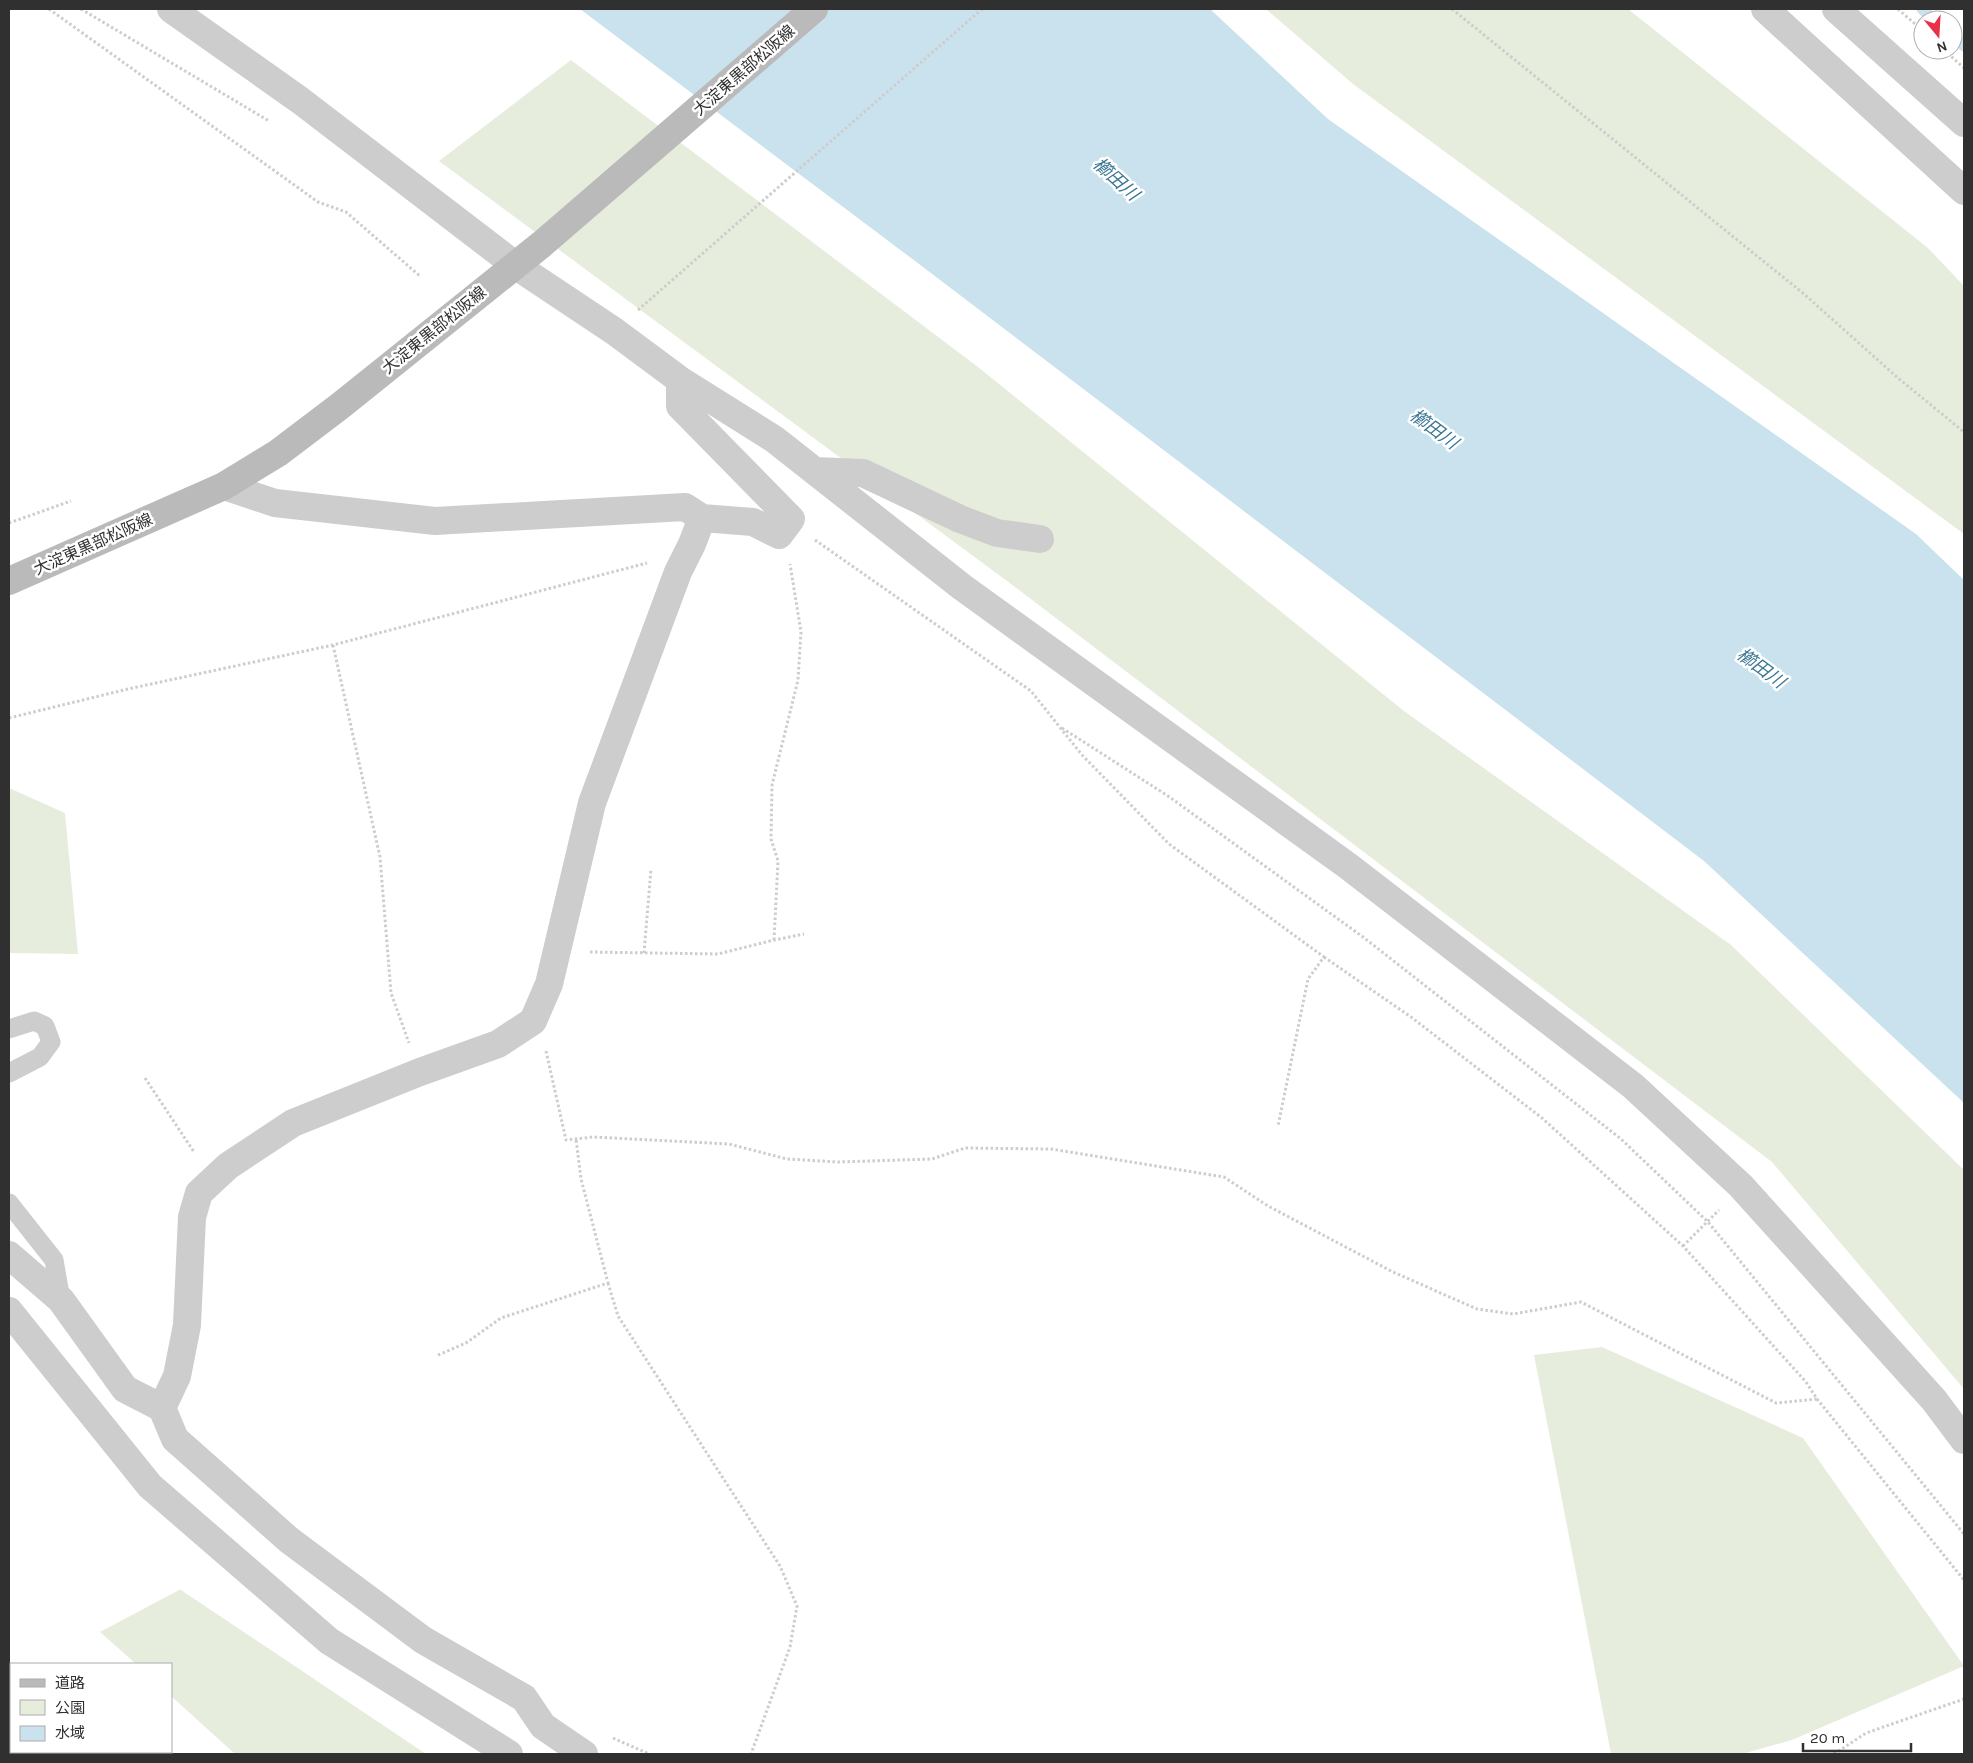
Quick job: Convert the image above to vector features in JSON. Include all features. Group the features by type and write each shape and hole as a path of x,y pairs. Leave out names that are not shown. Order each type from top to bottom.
{"main road":[{"name":"大淀東黒部松阪線","path":"9,581 224,486 278,453 340,406 542,244 814,9"}],"street":[{"path":"171,9 301,101 515,265 614,331 680,380 774,439 962,587 1348,866 1634,1086 1741,1186 1934,1400 1964,1440"},
{"path":"1765,9 1964,191"},
{"path":"1836,9 1964,123"},
{"path":"224,486 275,503 435,521 685,507 702,518 753,522 779,535 791,519 680,406 680,380"},
{"path":"815,471 864,473 960,519 997,533 1040,539"},
{"path":"162,1408 178,1376 186,1325 192,1217 199,1192 228,1166 293,1123 420,1072 498,1044 533,1021 549,984 592,803 678,572 702,518"},
{"path":"9,1255 61,1300 126,1389 162,1408 175,1439 289,1540 423,1640 524,1698 543,1726 584,1754"},
{"path":"9,1311 150,1486 329,1641 508,1754"}],"lane":[{"path":"9,1029 34,1021 46,1026 51,1042 40,1057 9,1073"},
{"path":"9,1203 54,1260 61,1300"}],"path":[{"path":"49,9 318,202 346,212 420,277"},
{"path":"81,9 274,124"},
{"path":"614,331 982,9"},
{"path":"1452,9 1804,294 1898,378 1964,432"},
{"path":"1898,9 1913,22"},
{"path":"9,523 71,501"},
{"path":"774,940 778,861 771,839 772,785 798,680 801,632 790,565 779,535 818,540 1031,692 1082,755 1169,844 1324,957 1411,1017 1542,1118 1683,1246 1806,1382 1964,1580"},
{"path":"9,718 333,645 669,557 678,572"},
{"path":"333,645 380,857 391,994 420,1072"},
{"path":"1059,726 1168,796 1363,937 1621,1139 1708,1222 1964,1534"},
{"path":"644,953 651,868"},
{"path":"557,952 718,954 804,934"},
{"path":"1278,1126 1308,979 1324,957"},
{"path":"533,1021 544,1037 566,1140 593,1137 729,1144 787,1160 838,1162 932,1159 965,1148 1051,1149 1224,1178 1268,1206 1393,1272 1477,1309 1513,1314 1581,1302 1776,1402 1818,1399"},
{"path":"145,1078 213,1180"},
{"path":"576,1139 581,1179 618,1316 780,1566 797,1606 790,1647 751,1754"},
{"path":"1683,1246 1741,1186"},
{"path":"438,1355 466,1343 501,1318 608,1283"},
{"path":"1834,1754 1866,1733 1964,1699"}],"green space":[{"path":"1266,9 1628,9 1928,248 1964,286 1964,534 1353,84"},
{"path":"571,60 978,367 1404,711 1731,945 1964,1170 1964,1389 1772,1162 1007,581 439,161"},
{"path":"9,788 65,813 78,954 9,953"},
{"path":"1602,1347 1803,1438 1964,1666 1792,1740 1742,1754 1611,1754 1534,1355"},
{"path":"181,1589 426,1754 235,1754 172,1697 172,1663 135,1663 100,1632"}],"water":[{"name":"櫛田川","path":"580,9 1210,9 1328,119 1916,534 1964,580 1964,1103 1704,861 923,267"}]}
